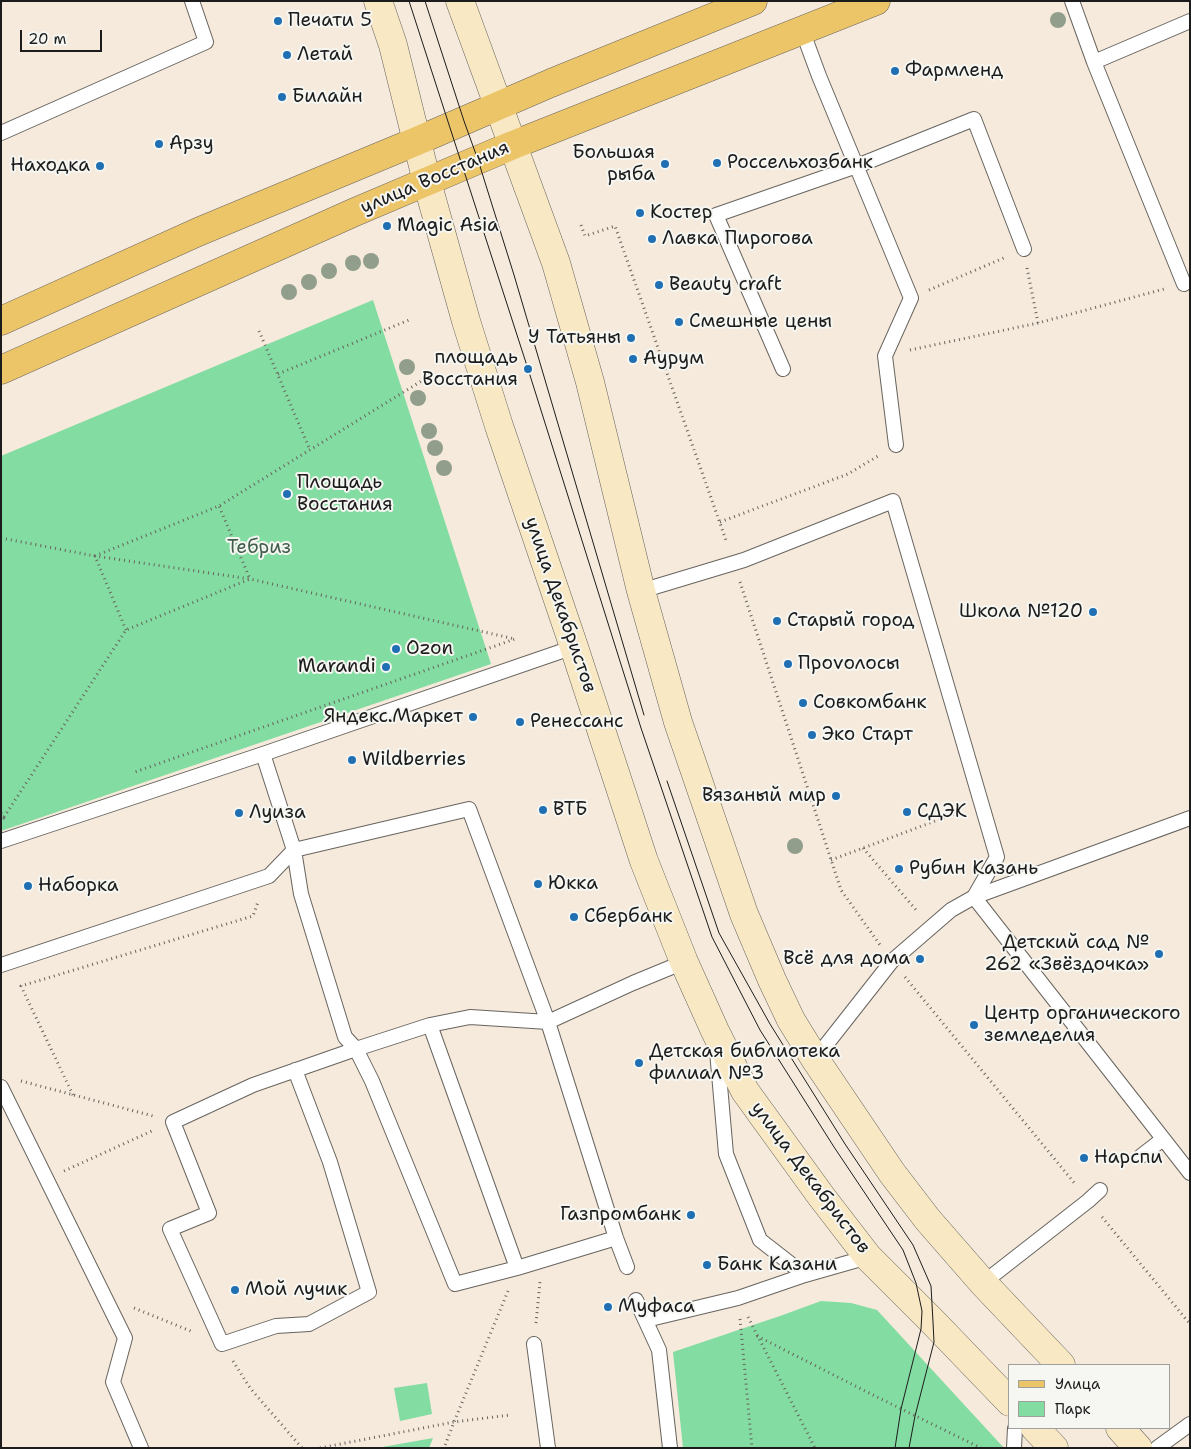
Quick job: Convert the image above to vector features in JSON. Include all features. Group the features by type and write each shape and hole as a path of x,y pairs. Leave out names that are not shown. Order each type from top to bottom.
{"main road":[{"name":"улица Декабристов","path":"378,1 393,45 416,141 466,321 499,426 644,862 684,962 715,1031 745,1091 868,1257 934,1322 1008,1400"},
{"path":"460,1 556,263 588,373 641,591 678,722 744,914 792,1020 815,1060 892,1173 928,1220 983,1283 1060,1364"},
{"path":"1,321 198,232 753,1"},
{"name":"улица Восстания","path":"1,370 337,220 514,145 876,1"},
{"path":"1036,1429 1054,1448"},
{"path":"1121,1429 1138,1448"}],"lane":[{"path":"1,133 206,42 192,1"},
{"path":"1072,1 1094,62 1184,284"},
{"path":"1094,62 1190,21"},
{"path":"802,30 819,76 911,298 885,356 896,445"},
{"path":"783,369 716,215 857,166 974,119 1024,249"},
{"path":"641,591 734,563 893,501 998,857 974,897"},
{"path":"1,841 574,647"},
{"path":"262,754 294,850 301,894 345,1037 356,1049 372,1081 455,1284 517,1268 616,1238"},
{"path":"1,965 269,876 294,850 470,809 548,1022 616,1238 627,1267"},
{"path":"815,1060 892,961 951,910 974,897 1190,818"},
{"path":"974,897 1190,1173"},
{"path":"295,1070 330,1162 370,1292 309,1324 276,1326 222,1344 170,1230 209,1213 173,1122 254,1085 295,1070 356,1049 430,1025 470,1017 548,1022 684,962"},
{"path":"430,1025 517,1268"},
{"path":"715,1031 726,1154 760,1240 805,1275"},
{"path":"1,1087 125,1338 113,1382 141,1448"},
{"path":"1141,1156 1164,1139"},
{"path":"983,1283 1100,1190"},
{"path":"646,1320 738,1298 805,1275 868,1257"},
{"path":"636,1300 659,1350 670,1448"},
{"path":"534,1344 548,1448"},
{"path":"1157,1448 1190,1424"},
{"path":"1014,1448 1015,1429"}],"path":[{"path":"581,225 585,236 615,226 734,563 841,890 892,961 1190,1324"},
{"path":"1024,249 1038,323"},
{"path":"885,356 1038,323 1184,284"},
{"path":"278,374 409,320"},
{"path":"259,331 310,450"},
{"path":"95,556 219,506 428,377"},
{"path":"219,506 250,579"},
{"path":"1,538 95,556 250,579 515,639 124,776"},
{"path":"95,556 126,630"},
{"path":"2,820 126,630 250,579"},
{"path":"831,860 982,803"},
{"path":"1,813 2,820"},
{"path":"2,820 13,815"},
{"path":"863,848 931,927"},
{"path":"72,1095 21,986 252,916 269,876"},
{"path":"19,1081 173,1122"},
{"path":"46,1179 173,1122"},
{"path":"534,1344 542,1259"},
{"path":"444,1448 517,1268"},
{"path":"104,1296 222,1344 250,1388 302,1448"},
{"path":"738,1298 815,1448"},
{"path":"738,1298 752,1448"},
{"path":"757,1336 982,1448"},
{"path":"320,1448 454,1422 510,1415"}],"green space":[{"name":"Тебриз","path":"373,300 491,664 1,831 1,456"},
{"path":"821,1301 851,1303 877,1310 1004,1448 683,1448 673,1352"},
{"path":"427,1383 432,1414 400,1421 394,1388"},
{"path":"433,1438 429,1448 377,1448"}],"tram line":[{"path":"409,1 641,728 712,937 760,1030 834,1147 903,1250 916,1283 922,1311 921,1329 901,1409 895,1448"},
{"path":"425,1 514,275 644,715"},
{"path":"667,781 719,933 770,1024 845,1144 913,1245 931,1286 934,1342 915,1416 909,1448"}],"place":[{"name":"Печати 5","path":"278,21"},
{"name":"Летай","path":"287,55"},
{"name":"Фармленд","path":"895,71"},
{"name":"Билайн","path":"282,97"},
{"name":"Арзу","path":"159,144"},
{"name":"Россельхозбанк","path":"717,163"},
{"name":"Большая рыба","path":"665,164"},
{"name":"Находка","path":"100,166"},
{"name":"Костер","path":"640,213"},
{"name":"Magic Asia","path":"387,226"},
{"name":"Лавка Пирогова","path":"652,239"},
{"name":"Beauty craft","path":"659,285"},
{"name":"Смешные цены","path":"679,322"},
{"name":"У Татьяны","path":"631,338"},
{"name":"Аурум","path":"633,359"},
{"name":"площадь Восстания","path":"528,369"},
{"name":"Площадь Восстания","path":"287,494"},
{"name":"Школа №120","path":"1093,612"},
{"name":"Старый город","path":"777,621"},
{"name":"Ozon","path":"396,649"},
{"name":"Проvолосы","path":"788,664"},
{"name":"Marandi","path":"386,667"},
{"name":"Совкомбанк","path":"803,703"},
{"name":"Яндекс.Маркет","path":"473,717"},
{"name":"Ренессанс","path":"520,722"},
{"name":"Эко Старт","path":"812,735"},
{"name":"Wildberries","path":"352,760"},
{"name":"Вязаный мир","path":"836,796"},
{"name":"ВТБ","path":"543,810"},
{"name":"СДЭК","path":"907,812"},
{"name":"Луиза","path":"239,813"},
{"name":"Рубин Казань","path":"899,869"},
{"name":"Юкка","path":"538,884"},
{"name":"Наборка","path":"28,886"},
{"name":"Сбербанк","path":"574,917"},
{"name":"Детский сад № 262 «Звёздочка»","path":"1159,954"},
{"name":"Всё для дома","path":"920,959"},
{"name":"Центр органического земледелия","path":"974,1025"},
{"name":"Детская библиотека филиал №3","path":"639,1063"},
{"name":"Нарспи","path":"1084,1158"},
{"name":"Газпромбанк","path":"691,1215"},
{"name":"Банк Казани","path":"707,1265"},
{"name":"Мой лучик","path":"235,1290"},
{"name":"Муфаса","path":"608,1307"}]}
